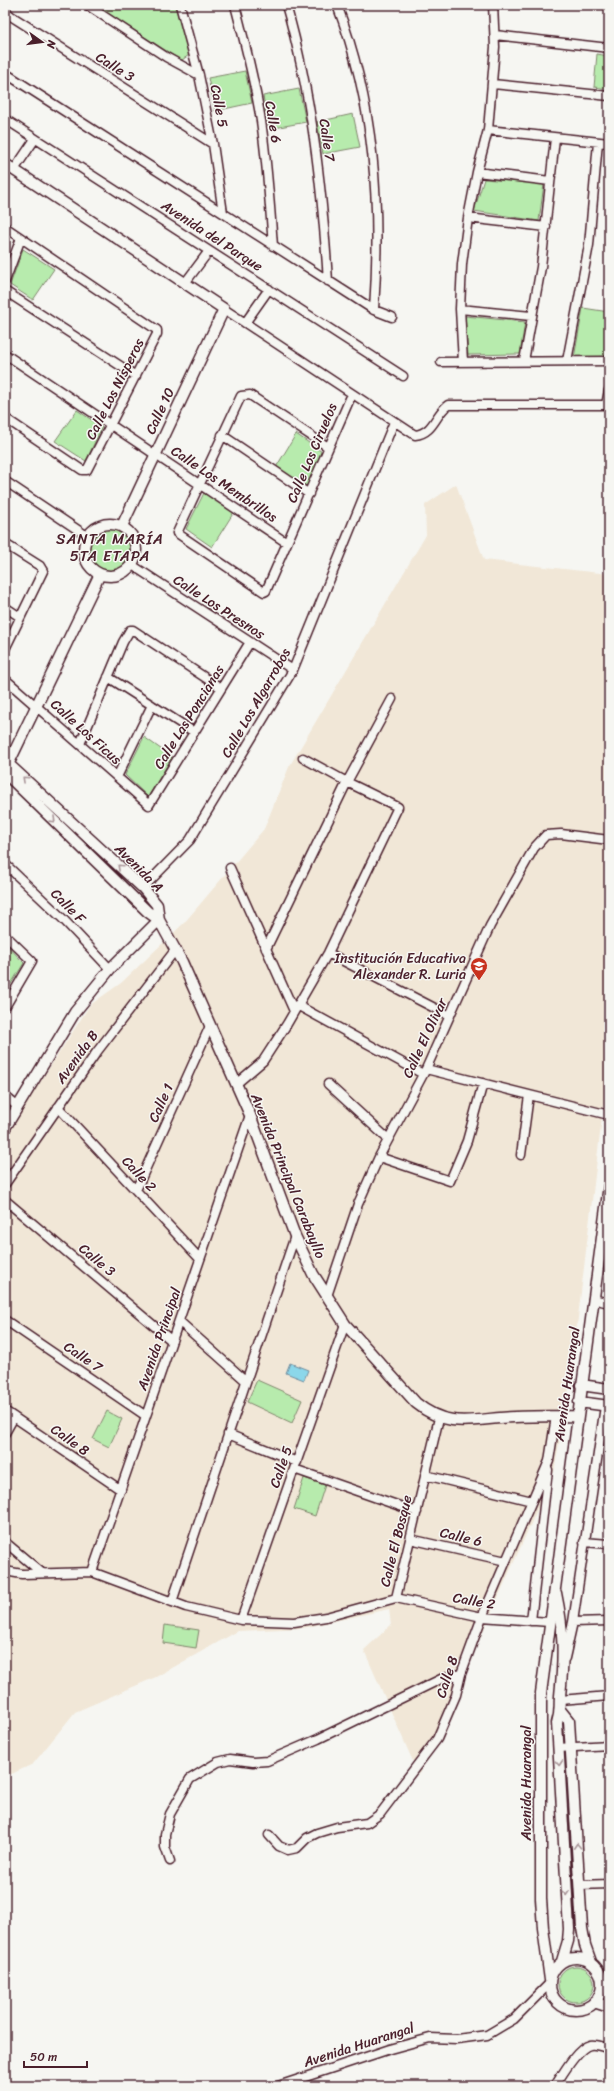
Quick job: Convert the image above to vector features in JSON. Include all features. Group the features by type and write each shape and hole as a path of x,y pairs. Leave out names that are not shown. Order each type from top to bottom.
{"street":[{"path":"87,5 166,57 199,75"},
{"name":"Calle 5","path":"180,5 199,75 213,144 223,213"},
{"name":"Calle 6","path":"235,5 249,60 261,121 269,183 273,246"},
{"name":"Calle 7","path":"286,5 310,110 322,195 328,281"},
{"path":"337,5 359,76 371,134 377,192 378,251 374,310"},
{"path":"463,362 460,309 462,264 468,218 477,172 488,130 493,84 495,35 493,5"},
{"name":"Calle 3","path":"5,10 11,16 213,144"},
{"path":"495,35 609,48"},
{"path":"5,73 328,281 374,310 392,317"},
{"path":"493,84 609,96"},
{"name":"Avenida del Parque","path":"5,119 403,376"},
{"path":"488,130 609,143"},
{"path":"524,361 541,267 555,138"},
{"path":"14,170 35,139"},
{"path":"567,361 589,245 598,142"},
{"path":"5,164 415,435 422,434 431,428 441,410 448,405 608,405 609,390"},
{"path":"477,172 550,181"},
{"path":"468,218 546,227"},
{"name":"Calle Los Nísperos","path":"5,227 157,330 157,334 112,424 89,468 85,471 5,418"},
{"path":"5,281 21,238"},
{"path":"185,283 209,251"},
{"path":"245,323 269,289"},
{"path":"5,291 136,376"},
{"name":"Calle 10","path":"122,526 224,309"},
{"path":"460,309 531,316"},
{"name":"Calle Los Membrillos","path":"5,354 112,424 288,543"},
{"path":"441,362 609,361"},
{"name":"Calle Los Ciruelos","path":"199,483 177,530 178,534 264,592 267,589 288,543 352,394"},
{"path":"199,483 241,396 250,395 328,447"},
{"name":"Calle Los Algarrobos","path":"143,888 190,840 293,670 394,422"},
{"path":"222,435 309,494"},
{"path":"5,481 87,536"},
{"path":"106,523 122,526 129,531 135,543 136,557 132,565 126,571 118,575 109,576 92,570 85,558 84,544 87,536 92,530 106,523"},
{"path":"5,544 40,566 43,570 5,649"},
{"name":"Calle Los Presnos","path":"132,565 293,670"},
{"path":"6,767 100,574"},
{"path":"5,607 20,617"},
{"path":"80,744 127,633 134,630 221,688"},
{"name":"Calle Las Poncianas","path":"149,805 250,642"},
{"path":"108,677 194,732"},
{"name":"Calle Los Ficus","path":"5,679 36,704 149,805"},
{"path":"266,949 347,782 392,699"},
{"path":"117,777 152,705"},
{"path":"5,754 15,749"},
{"path":"236,1084 263,1061 296,1008 328,953 398,806 347,782 303,758"},
{"name":"Avenida A","path":"6,767 143,888 157,906 159,920"},
{"name":"Avenida A","path":"6,767 143,906 159,920"},
{"name":"Calle El Olivar","path":"327,1296 358,1204 379,1157 425,1071 490,926 534,848 546,835 561,834 609,840"},
{"name":"Calle F","path":"5,864 63,919 110,969"},
{"path":"230,868 266,949 296,1008 425,1071 483,1083 609,1115"},
{"name":"Avenida Principal Carabayllo","path":"159,920 176,949 250,1115 295,1236 312,1274 345,1324 416,1403 439,1418 465,1422 515,1417 577,1416"},
{"name":"Avenida B","path":"5,1128 75,1012 110,969 159,920"},
{"path":"5,935 32,961 5,1007"},
{"name":"Avenida B","path":"5,1184 58,1107 152,978 176,949"},
{"path":"328,953 450,1016"},
{"name":"Calle 1","path":"136,1190 210,1026"},
{"path":"379,1157 450,1181 467,1141 483,1083"},
{"path":"328,1084 388,1139"},
{"path":"521,1155 529,1095"},
{"path":"5,1096 18,1106"},
{"name":"Calle 2","path":"58,1107 200,1259"},
{"name":"Avenida Principal","path":"92,1572 250,1115"},
{"name":"Avenida Huarangal","path":"278,2086 420,2040 430,2038 471,2038 487,2035 514,2019 550,1982 542,1928 540,1858 540,1693 578,1402 593,1299 605,1245 609,1185"},
{"name":"Calle 3","path":"5,1200 172,1341"},
{"path":"172,1602 295,1236"},
{"path":"593,1299 609,1303"},
{"name":"Calle 7","path":"5,1320 146,1416"},
{"path":"179,1321 246,1381"},
{"name":"Calle 5","path":"241,1620 345,1324"},
{"path":"581,1385 609,1389"},
{"path":"563,1666 573,1622 584,1542 607,1406 578,1402"},
{"name":"Calle 8","path":"5,1411 121,1490"},
{"name":"Calle 8","path":"269,1835 279,1846 288,1850 297,1848 307,1838 317,1833 337,1827 367,1823 380,1814 437,1739 456,1695 461,1674 482,1617 549,1461 556,1416"},
{"path":"5,1433 14,1417"},
{"name":"Calle El Bosque","path":"92,1572 172,1602 241,1620 270,1622 301,1621 326,1617 396,1598 439,1418"},
{"path":"228,1434 295,1465 417,1512"},
{"path":"531,1621 549,1461"},
{"path":"425,1475 532,1501"},
{"name":"Calle 6","path":"410,1539 506,1561"},
{"path":"5,1542 42,1573"},
{"path":"584,1542 609,1544"},
{"path":"5,1571 22,1574 92,1572"},
{"name":"Avenida Huarangal","path":"555,1587 563,1627 563,1666 560,1700 561,1711 557,1723 569,1929 568,1941 562,1961"},
{"name":"Calle 2","path":"396,1598 482,1617 549,1622"},
{"path":"573,1622 609,1621"},
{"path":"170,1861 165,1847 165,1834 170,1814 190,1779 218,1762 230,1759 253,1762 267,1761 318,1739 443,1678 461,1674"},
{"path":"560,1700 609,1696"},
{"name":"Avenida Huarangal","path":"561,1711 569,1721 582,1928 585,1945 591,1962"},
{"path":"558,1748 609,1745"},
{"path":"579,1885 609,1884"},
{"path":"577,1958 591,1962 597,1968 606,1984 599,1997 594,2002 582,2009 569,2009 557,2002 551,1990 550,1982 556,1966 562,1961 577,1958"},
{"path":"594,2002 609,2007"},
{"path":"555,2086 581,2049 590,2045 598,2045 609,2049"}],"shaded area":[{"path":"456,484 484,560 609,574 609,1059 570,1384 554,1472 419,1775 364,1650 391,1625 389,1609 303,1628 238,1631 156,1677 75,1712 33,1764 5,1777 5,1141 28,1101 90,1005 121,983 184,923 264,829 289,767 426,535 425,505"}],"green space":[{"path":"95,5 175,5 189,55 182,60 179,59"},
{"path":"597,54 609,56 609,89 594,87"},
{"path":"245,71 252,103 215,111 208,78"},
{"path":"299,89 306,122 269,129 263,96"},
{"path":"353,114 360,147 323,154 317,122"},
{"path":"484,179 544,184 539,221 474,211"},
{"path":"23,249 54,269 33,300 10,285"},
{"path":"583,308 609,312 608,356 574,358"},
{"path":"465,316 525,322 520,354 468,355"},
{"path":"77,410 102,427 86,461 55,441"},
{"path":"296,434 322,452 308,491 275,469"},
{"path":"204,493 234,512 212,547 186,529"},
{"path":"110,528 122,532 128,538 132,550 128,562 122,568 110,572 98,568 92,562 88,550 92,538 98,532"},
{"path":"144,737 172,757 148,797 125,775"},
{"path":"5,943 24,963 6,992 5,991"},
{"path":"257,1380 302,1400 292,1423 247,1402"},
{"path":"107,1411 122,1419 109,1447 93,1439"},
{"path":"304,1478 325,1485 315,1516 294,1509"},
{"path":"165,1625 199,1630 196,1648 163,1643"},
{"path":"580,1966 589,1971 593,1977 593,1991 589,1997 580,2002 572,2002 563,1997 559,1991 558,1980 563,1971 569,1967"}],"water":[{"path":"290,1363 308,1370 304,1380 286,1373"}],"place":[{"name":"Institución Educativa Alexander R. Luria","path":"479,981"}],"district":[{"name":"SANTA MARÍA 5TA ETAPA","path":"110,548"}]}
